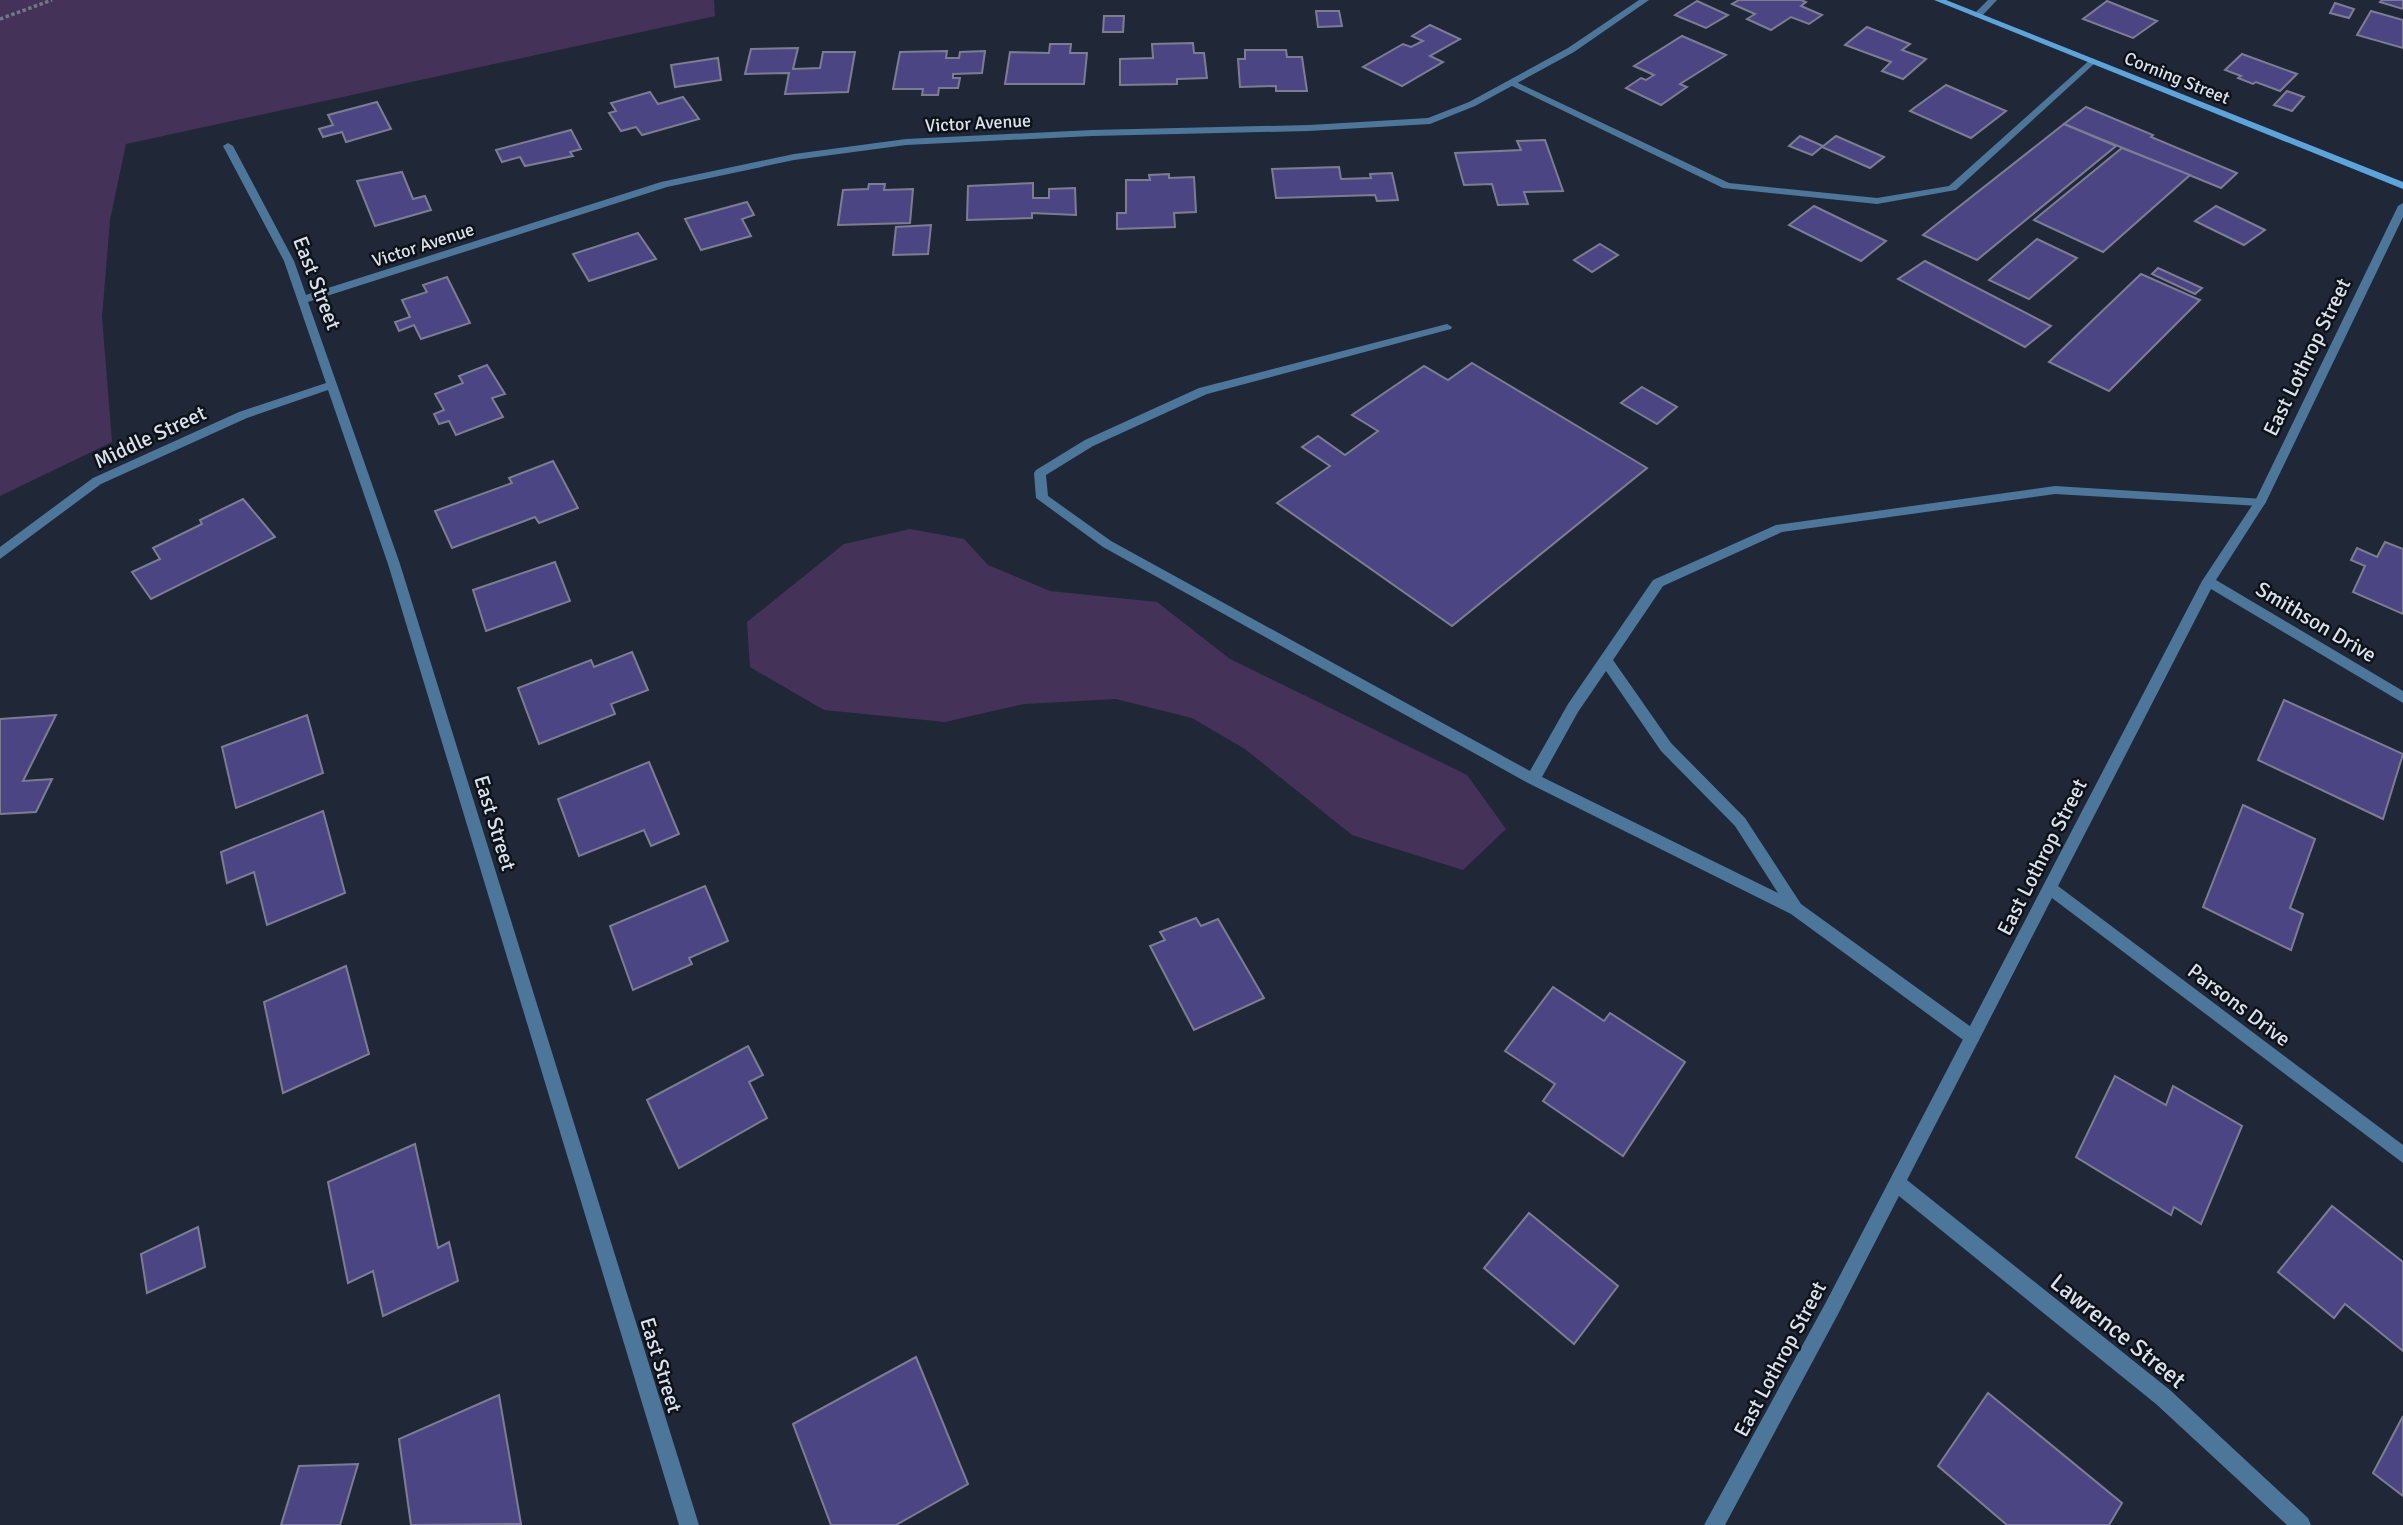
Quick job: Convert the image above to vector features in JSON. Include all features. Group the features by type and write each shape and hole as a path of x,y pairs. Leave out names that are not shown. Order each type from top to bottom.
{"street":[{"name":"Victor Avenue","path":"302,300 665,184 794,157 906,142 1092,133 1309,128 1430,121 1472,104 1572,50 1645,0"},
{"name":"Corning Street","path":"1938,0 2403,186"},
{"path":"1978,15 1993,0"},
{"path":"1511,83 1727,186 1877,201 1952,188 2092,61"},
{"name":"East Street","path":"228,146 289,261 394,564 689,1525"},
{"name":"East Lothrop Street","path":"1714,1525 1897,1183 2208,582 2260,502 2403,206"},
{"path":"1447,327 1203,391 1089,443 1040,473 1042,498 1107,544 1533,779 1796,909 1972,1037"},
{"name":"Middle Street","path":"2,551 97,481 243,415 332,385"},
{"path":"1533,779 1573,708 1607,662 1658,583 1780,528 2055,490 2260,502"},
{"name":"Smithson Drive","path":"2208,582 2403,698"},
{"path":"1607,662 1667,747 1740,822 1796,909"},
{"name":"Parsons Drive","path":"2050,888 2403,1155"},
{"name":"Lawrence Street","path":"1897,1183 2163,1398 2301,1525"}],"path":[{"path":"0,19 52,0"}],"shaded area":[{"path":"0,0 714,0 715,16 126,144 110,220 102,317 112,442 0,496"},
{"path":"910,529 964,539 988,565 1050,591 1157,602 1230,659 1467,775 1506,829 1463,870 1352,835 1245,749 1192,718 1116,699 1024,704 945,722 824,710 750,667 747,622 844,544"}],"building":[{"path":"1739,0 1801,0 1806,2 1801,6 1822,15 1809,24 1791,17 1771,30 1747,19 1755,14 1732,4"},
{"path":"2403,0 2403,9 2380,2"},
{"path":"1697,1 1728,15 1706,28 1675,15"},
{"path":"2107,1 2157,21 2133,38 2083,19"},
{"path":"2335,3 2354,9 2349,18 2330,13"},
{"path":"1316,11 1339,11 1342,26 1318,27"},
{"path":"2371,11 2403,20 2403,48 2357,35"},
{"path":"1104,16 1124,16 1123,32 1103,32"},
{"path":"1430,25 1460,39 1430,56 1443,62 1402,86 1363,67 1403,44 1411,47 1423,41 1412,36"},
{"path":"1867,27 1910,44 1902,50 1926,59 1903,79 1882,71 1891,62 1845,45"},
{"path":"1682,36 1726,55 1680,84 1687,87 1661,105 1626,88 1641,78 1646,80 1654,75 1634,66"},
{"path":"1193,43 1194,53 1204,53 1207,78 1177,79 1177,84 1120,85 1120,59 1153,58 1152,44"},
{"path":"1050,44 1071,44 1070,53 1087,53 1084,84 1005,84 1010,52 1049,53"},
{"path":"798,48 793,69 820,68 823,52 855,52 848,92 785,94 789,73 745,74 751,49"},
{"path":"1245,50 1286,50 1287,57 1302,57 1307,91 1276,91 1276,86 1240,87 1238,59 1245,59"},
{"path":"947,51 946,58 959,58 960,52 985,51 982,73 953,74 953,78 960,78 958,88 939,88 938,95 922,95 923,89 893,89 900,52"},
{"path":"2242,54 2297,74 2280,91 2256,82 2253,84 2225,70"},
{"path":"718,58 721,80 675,87 671,65"},
{"path":"1946,85 2006,111 1971,138 1910,111"},
{"path":"2287,91 2304,97 2292,111 2274,105"},
{"path":"650,92 658,104 683,97 699,119 642,135 636,127 621,131 609,113 616,111 611,103"},
{"path":"377,102 391,129 346,142 342,132 323,137 319,129 333,125 328,115"},
{"path":"2086,107 2237,173 2221,188 2064,124"},
{"path":"2064,124 2116,146 1977,260 1923,235"},
{"path":"571,130 581,149 570,152 573,156 525,166 520,157 502,162 496,150"},
{"path":"1800,136 1823,146 1812,155 1789,146"},
{"path":"1836,136 1884,157 1870,168 1822,147"},
{"path":"1545,140 1563,191 1524,192 1528,204 1498,205 1492,184 1464,185 1455,153 1521,150 1517,141"},
{"path":"2122,148 2190,175 2103,252 2034,220"},
{"path":"1339,167 1341,179 1371,178 1370,174 1392,173 1398,200 1377,201 1375,195 1276,198 1272,169"},
{"path":"402,172 413,199 425,196 431,210 375,226 357,181"},
{"path":"1169,174 1169,178 1194,177 1196,212 1174,213 1175,227 1117,229 1117,213 1126,213 1126,180 1150,180 1149,175"},
{"path":"1033,183 1033,198 1049,198 1049,189 1075,188 1076,215 1032,213 1032,218 967,220 968,186"},
{"path":"869,184 885,184 884,190 913,189 910,223 838,225 843,190 868,189"},
{"path":"747,202 754,215 742,219 751,236 701,250 685,219"},
{"path":"1814,206 1886,241 1861,261 1789,225"},
{"path":"2216,206 2265,230 2244,245 2195,221"},
{"path":"931,225 928,254 893,255 896,227"},
{"path":"638,233 656,259 589,281 573,254"},
{"path":"2037,239 2077,258 2029,299 1989,280"},
{"path":"1600,244 1618,255 1592,272 1574,260"},
{"path":"1925,261 2051,326 2025,347 1898,279"},
{"path":"2158,268 2202,288 2195,294 2152,274"},
{"path":"2141,274 2200,300 2109,391 2049,362"},
{"path":"447,277 470,323 421,339 414,325 399,331 395,322 410,317 402,300 427,292 423,285"},
{"path":"1472,363 1647,468 1452,626 1277,503 1330,466 1302,447 1318,436 1345,455 1378,431 1352,415 1424,366 1448,380"},
{"path":"487,365 505,394 492,398 503,417 456,435 449,421 439,424 434,414 444,410 435,394 463,383 459,376"},
{"path":"1642,387 1677,407 1657,424 1621,403"},
{"path":"553,461 578,508 539,523 535,517 452,548 435,511 512,483 509,478"},
{"path":"243,499 275,537 151,599 132,572 160,559 153,548 202,524 200,520"},
{"path":"2385,542 2403,549 2403,614 2353,592 2365,566 2351,560 2357,548 2377,557"},
{"path":"555,562 570,601 486,631 473,590"},
{"path":"632,652 648,690 611,704 615,714 539,744 518,688 591,660 594,667"},
{"path":"2284,700 2403,754 2383,819 2258,760"},
{"path":"56,715 23,781 52,779 36,812 0,814 0,719"},
{"path":"307,715 323,773 236,808 222,747"},
{"path":"649,762 679,834 651,846 644,830 579,856 558,799"},
{"path":"2243,805 2315,839 2290,908 2303,914 2291,950 2203,907"},
{"path":"323,811 345,893 267,925 254,872 227,883 221,852"},
{"path":"705,886 728,941 689,958 692,964 633,990 610,926"},
{"path":"1196,918 1201,926 1218,919 1264,998 1194,1030 1150,946 1165,940 1160,932"},
{"path":"346,966 369,1054 283,1093 264,1002"},
{"path":"1553,987 1604,1021 1610,1013 1685,1062 1623,1156 1543,1101 1555,1084 1505,1051"},
{"path":"748,1046 763,1075 749,1082 767,1118 679,1168 647,1100"},
{"path":"2115,1076 2166,1105 2173,1086 2242,1126 2201,1224 2174,1207 2171,1215 2076,1157"},
{"path":"415,1144 438,1248 449,1242 458,1281 383,1316 373,1271 348,1283 328,1182"},
{"path":"2332,1206 2403,1262 2403,1351 2345,1304 2334,1318 2278,1272"},
{"path":"1529,1213 1618,1286 1574,1344 1484,1268"},
{"path":"198,1227 205,1267 147,1293 141,1254"},
{"path":"916,1357 968,1484 896,1525 831,1525 793,1424"},
{"path":"1988,1393 2122,1503 2109,1525 2007,1525 1938,1466"},
{"path":"499,1395 521,1524 411,1525 399,1439"},
{"path":"2403,1416 2403,1496 2373,1473"},
{"path":"358,1464 340,1525 281,1525 299,1466"}]}
